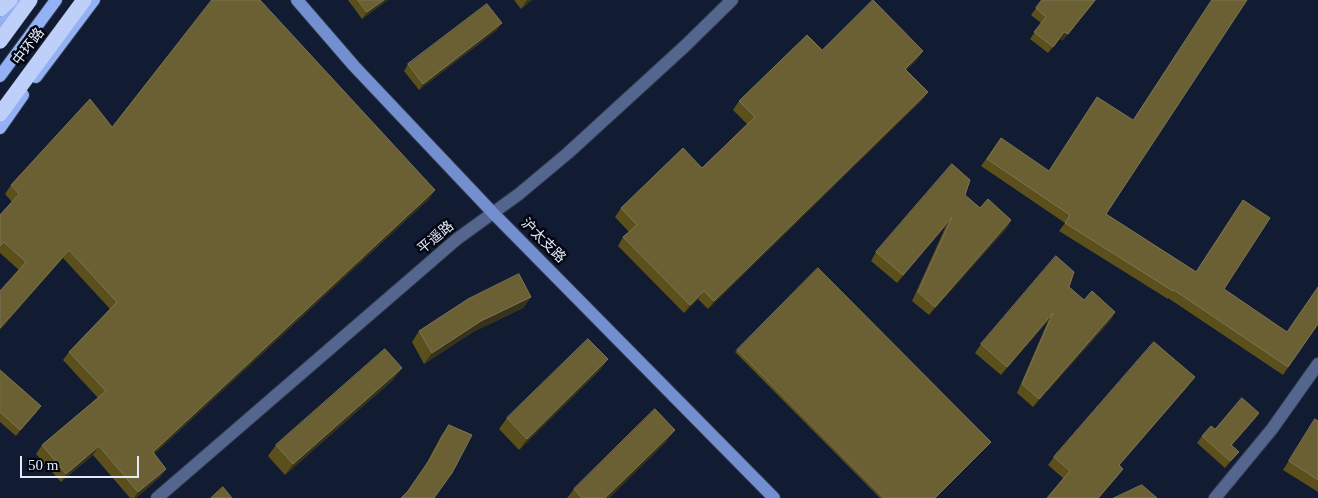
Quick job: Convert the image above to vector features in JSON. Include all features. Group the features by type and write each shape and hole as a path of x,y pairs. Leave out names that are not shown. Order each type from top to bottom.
{"highway":[{"path":"0,9 10,0"},
{"name":"中环路","path":"0,41 30,0"},
{"name":"中环路","path":"0,114 84,0"}],"main road":[{"path":"0,27 21,0"},
{"path":"0,76 56,0"},
{"path":"0,104 76,0"},
{"path":"0,128 94,0"}],"street":[{"name":"沪太支路","path":"297,0 354,66 774,498"},
{"name":"平遥路","path":"158,498 457,239 519,194 587,136 732,0"},
{"path":"1215,498 1272,428 1318,364"}],"building":[{"path":"212,0 260,0 435,190 153,452 166,469 138,492 99,446 66,474 42,445 106,391 69,352 117,302 69,250 0,328 0,291 26,262 4,242 0,246 0,215 19,194 11,185 90,99 112,127"},
{"path":"358,0 384,0 367,12"},
{"path":"873,0 923,51 905,69 928,92 714,301 704,291 690,305 623,237 637,225 621,208 683,148 702,168 755,117 739,101 807,35 822,50"},
{"path":"1042,0 1095,0 1068,34 1064,32 1053,47 1034,32 1046,17 1036,8"},
{"path":"1212,0 1247,0 1106,214 1196,272 1243,200 1270,218 1224,289 1287,332 1318,287 1318,324 1288,367 1174,290 1065,223 1070,215 987,159 1001,138 1049,171 1097,97 1133,120"},
{"path":"487,4 502,23 423,84 408,64"},
{"path":"952,164 970,180 965,195 980,208 988,199 1011,220 935,307 918,292 952,217 903,275 876,252"},
{"path":"1056,256 1074,272 1069,287 1084,300 1092,291 1115,312 1039,399 1022,384 1053,313 1007,367 981,344"},
{"path":"818,268 991,442 935,498 884,498 737,350"},
{"path":"519,274 531,297 481,321 432,353 419,331 468,299"},
{"path":"588,339 608,359 527,439 507,418"},
{"path":"1154,342 1195,377 1119,465 1123,469 1098,498 1047,498 1070,471 1054,457"},
{"path":"385,349 402,368 293,464 276,445"},
{"path":"0,370 41,406 20,430 0,412"},
{"path":"1242,398 1259,413 1231,445 1239,452 1230,461 1202,436 1211,426 1215,429"},
{"path":"655,409 675,430 605,498 582,498 574,489"},
{"path":"1315,419 1318,421 1318,480 1289,461"},
{"path":"449,425 472,435 452,473 434,498 401,498 430,459"},
{"path":"1142,485 1157,498 1114,498"},
{"path":"223,487 232,498 211,498"}]}
